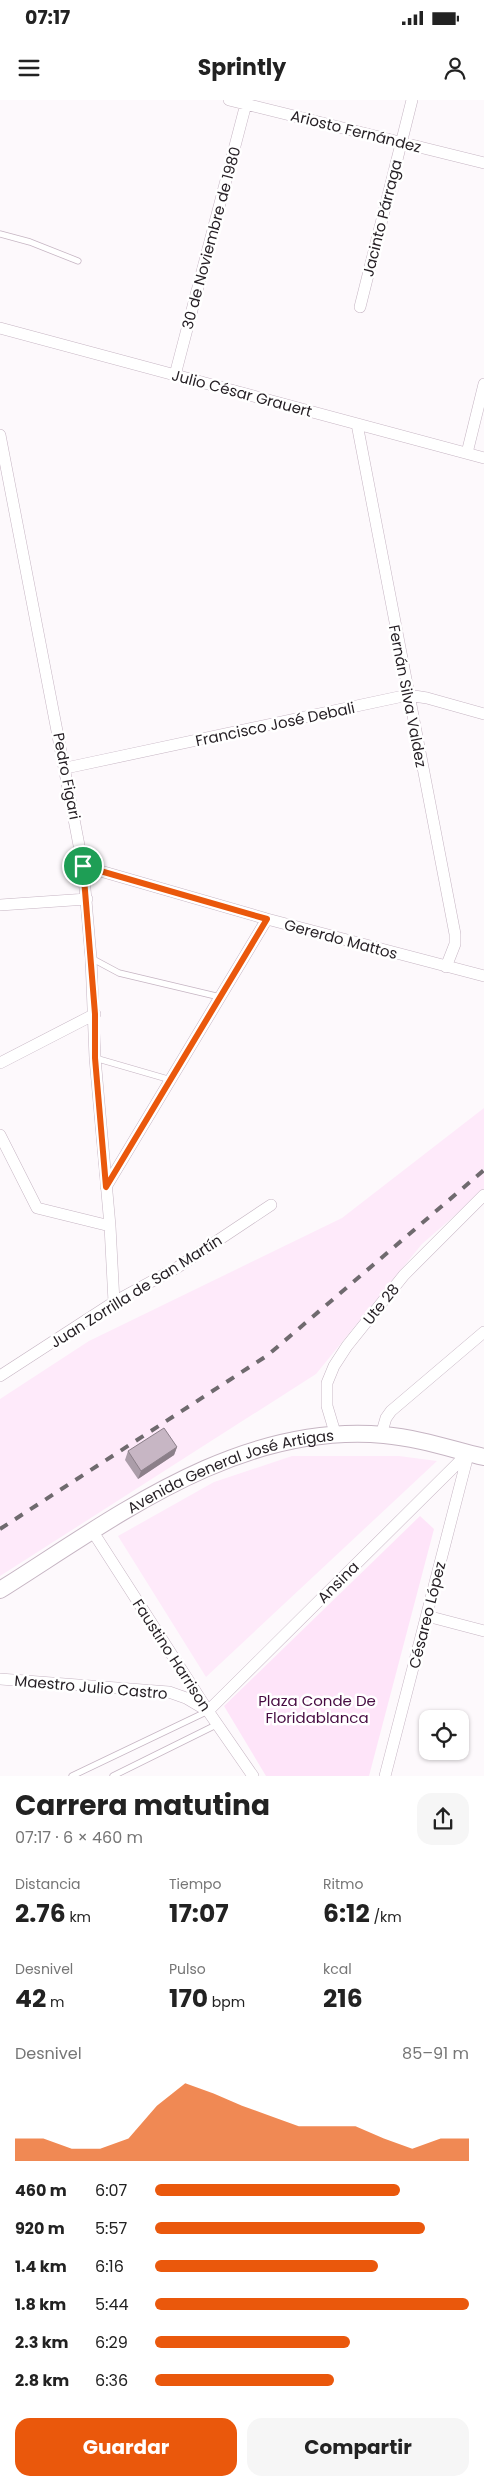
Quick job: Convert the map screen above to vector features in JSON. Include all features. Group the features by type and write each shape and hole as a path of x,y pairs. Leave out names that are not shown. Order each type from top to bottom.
{"street":[{"name":"Ariosto Fernández","path":"228,100 246,102 484,163"},
{"name":"Jacinto Párraga","path":"360,307 412,100"},
{"name":"30 de Noviembre de 1980","path":"175,375 246,102"},
{"name":"Julio César Grauert","path":"0,328 484,458"},
{"path":"467,453 484,384"},
{"name":"Fernán Silva Valdez","path":"357,424 455,934 455,944 446,967"},
{"name":"Pedro Figari","path":"0,435 66,768 83,866 87,899 95,1014 95,1058 110,1226 114,1302"},
{"name":"Francisco José Debali","path":"66,768 408,695 484,714"},
{"name":"Gererdo Mattos","path":"83,866 267,919 484,976"},
{"path":"0,905 87,899"},
{"path":"106,1187 222,997 267,919"},
{"path":"0,1063 95,1014"},
{"path":"0,1135 36,1208 110,1226"},
{"name":"Ute 28","path":"336,1436 328,1406 328,1383 334,1366 347,1346 404,1275 484,1195"},
{"name":"Juan Zorrilla de San Martín","path":"0,1376 114,1302 178,1267 271,1205"},
{"path":"382,1435 386,1418 391,1411 484,1332"},
{"name":"Avenida General José Artigas","path":"0,1590 178,1481 215,1463 271,1446 336,1436 382,1435 406,1438 476,1455"},
{"name":"Césareo López","path":"385,1776 427,1616 476,1455"},
{"name":"Ansina","path":"208,1711 476,1455"},
{"name":"Faustino Harrison","path":"93,1532 208,1711 253,1776"},
{"path":"427,1616 484,1631"},
{"name":"Maestro Julio Castro","path":"0,1679 169,1692 186,1698 208,1711"}],"lane":[{"path":"0,234 30,242 78,261"},
{"path":"91,958 119,973 222,997"},
{"path":"95,1058 171,1080"},
{"path":"72,1776 208,1711"},
{"path":"113,1776 218,1724"}],"shaded area":[{"path":"484,1108 484,1190 422,1244 316,1374 0,1576 0,1399 89,1341 342,1218"},
{"path":"292,1456 399,1456 437,1461 206,1677 118,1536 214,1482"}],"green space":[{"name":"Plaza Conde De Floridablanca","path":"420,1516 434,1529 369,1776 266,1776 224,1706"}],"building":[{"path":"164,1428 177,1447 141,1471 128,1451"}],"railway":[{"path":"0,1529 268,1355 484,1170"}],"route":[{"path":"83,866 267,919 222,997 106,1187 95,1058 95,1014 83,866"}]}
